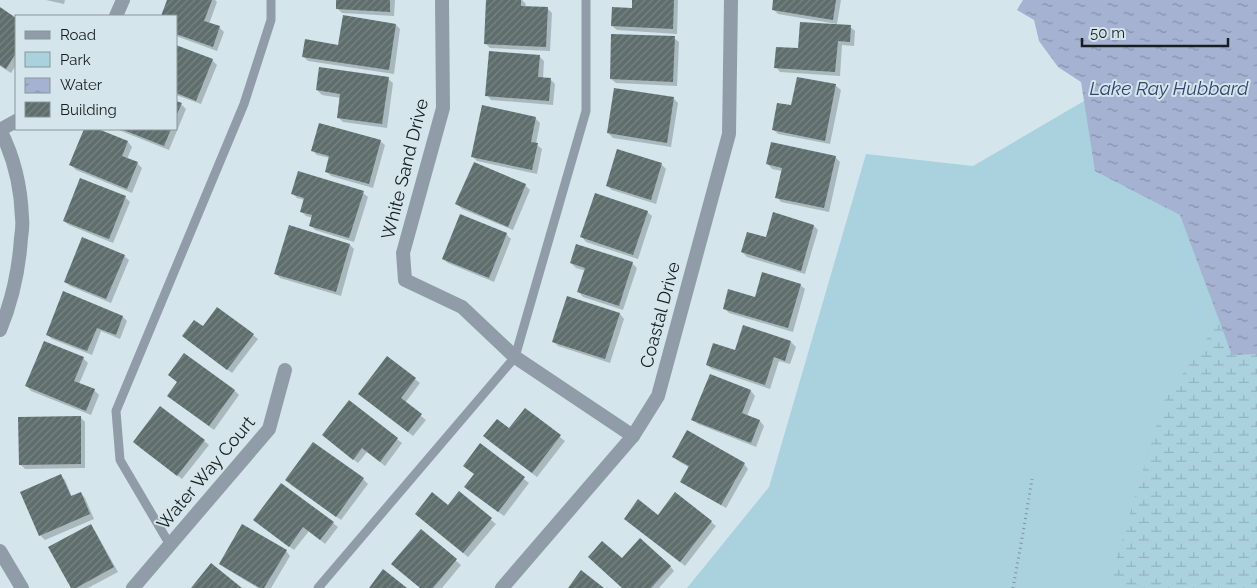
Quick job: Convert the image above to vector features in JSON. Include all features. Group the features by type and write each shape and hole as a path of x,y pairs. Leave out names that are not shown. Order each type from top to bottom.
{"street":[{"path":"116,15 124,0"},
{"name":"White Sand Drive","path":"442,0 443,108 403,253 405,280 462,307 515,357 634,436"},
{"name":"Coastal Drive","path":"502,588 634,436 658,396 729,134 731,0"},
{"path":"0,330 8,312 20,257 23,220 18,178 7,143 0,130 15,122"},
{"name":"Water Way Court","path":"133,588 270,429 285,370"},
{"path":"0,551 22,588"}],"lane":[{"path":"170,545 120,460 116,411 244,104 271,20 271,0"},
{"path":"318,588 515,357 586,111 586,0"}],"path":[{"path":"1013,588 1032,479"}],"green space":[{"path":"1257,36 1257,588 687,588 769,487 866,154 973,166 1149,63"},
{"path":"1219,321 1232,355 1257,354 1257,588 1122,588 1110,580 1164,401"}],"water":[{"name":"Lake Ray Hubbard","path":"1023,0 1257,0 1257,354 1232,355 1180,215 1095,171 1081,82 1058,67 1039,41 1034,20 1017,10"}],"building":[{"path":"167,0 212,0 204,21 220,26 213,47 178,35 178,15 161,15"},
{"path":"336,0 390,0 390,12 336,9"},
{"path":"486,0 521,0 521,6 548,7 546,47 484,44"},
{"path":"632,0 674,0 673,29 611,26 612,7 632,8"},
{"path":"773,0 836,0 833,20 772,10"},
{"path":"0,7 15,17 15,55 6,69 0,65"},
{"path":"343,15 396,24 389,70 302,57 305,39 338,45"},
{"path":"800,22 851,25 850,42 838,41 835,72 774,68 776,47 798,48"},
{"path":"611,34 675,36 673,82 610,79"},
{"path":"178,46 213,59 196,101 178,94"},
{"path":"489,51 540,55 538,77 551,78 549,101 485,96"},
{"path":"319,67 389,77 382,124 337,118 340,94 316,90"},
{"path":"797,77 836,84 825,141 772,130 777,103 791,105"},
{"path":"614,88 674,97 667,143 607,133"},
{"path":"178,102 182,103 178,112"},
{"path":"482,105 536,117 531,142 538,143 532,170 471,157"},
{"path":"319,123 381,140 369,184 325,172 329,156 311,151"},
{"path":"84,130 100,130 128,141 122,156 138,162 127,189 69,165"},
{"path":"124,130 171,130 164,146"},
{"path":"771,142 836,156 824,208 775,198 782,168 766,164"},
{"path":"617,149 662,163 651,200 606,186"},
{"path":"474,162 526,184 508,227 455,204"},
{"path":"298,171 364,191 349,238 309,226 312,215 300,212 304,198 291,194"},
{"path":"80,178 126,196 109,239 63,221"},
{"path":"595,193 648,211 633,255 580,237"},
{"path":"773,212 814,225 801,271 741,252 747,232 766,237"},
{"path":"460,214 507,233 489,278 442,259"},
{"path":"289,225 350,244 336,292 274,274"},
{"path":"82,237 125,255 106,299 64,282"},
{"path":"576,244 633,262 619,306 577,292 585,268 570,263"},
{"path":"762,272 801,284 788,328 723,309 728,289 755,297"},
{"path":"63,291 123,316 116,335 97,328 87,351 46,335"},
{"path":"567,296 620,313 605,359 552,342"},
{"path":"217,307 254,334 227,370 182,336 194,320 203,326"},
{"path":"743,325 791,341 785,361 774,357 765,385 706,365 713,343 735,350"},
{"path":"44,341 84,357 74,381 95,389 86,411 25,386"},
{"path":"184,353 235,390 209,426 167,396 177,382 168,375"},
{"path":"387,356 416,378 401,398 422,414 408,432 358,394"},
{"path":"710,374 751,390 742,413 760,420 751,443 691,420"},
{"path":"349,400 398,438 380,462 362,448 353,460 322,435"},
{"path":"160,406 205,440 177,476 133,442"},
{"path":"525,408 561,435 532,473 483,436 497,419 509,428"},
{"path":"81,416 81,464 19,465 18,417"},
{"path":"687,430 745,463 721,505 680,482 689,466 672,457"},
{"path":"313,442 364,478 336,517 285,480"},
{"path":"480,443 525,477 498,512 464,487 474,474 463,466"},
{"path":"61,474 71,496 81,492 90,514 39,536 20,492"},
{"path":"281,483 334,522 320,540 303,527 289,547 253,520"},
{"path":"459,491 492,518 463,553 415,514 432,492 448,505"},
{"path":"675,492 712,521 680,562 624,519 638,499 658,515"},
{"path":"91,524 114,567 76,588 71,588 48,547"},
{"path":"242,524 287,550 264,588 260,588 219,564"},
{"path":"421,529 457,559 433,588 420,588 391,564"},
{"path":"640,538 671,566 651,588 622,588 588,557 602,541 622,558"},
{"path":"211,563 242,588 191,588"},
{"path":"383,569 407,588 369,588"},
{"path":"581,570 604,588 568,588"}]}
